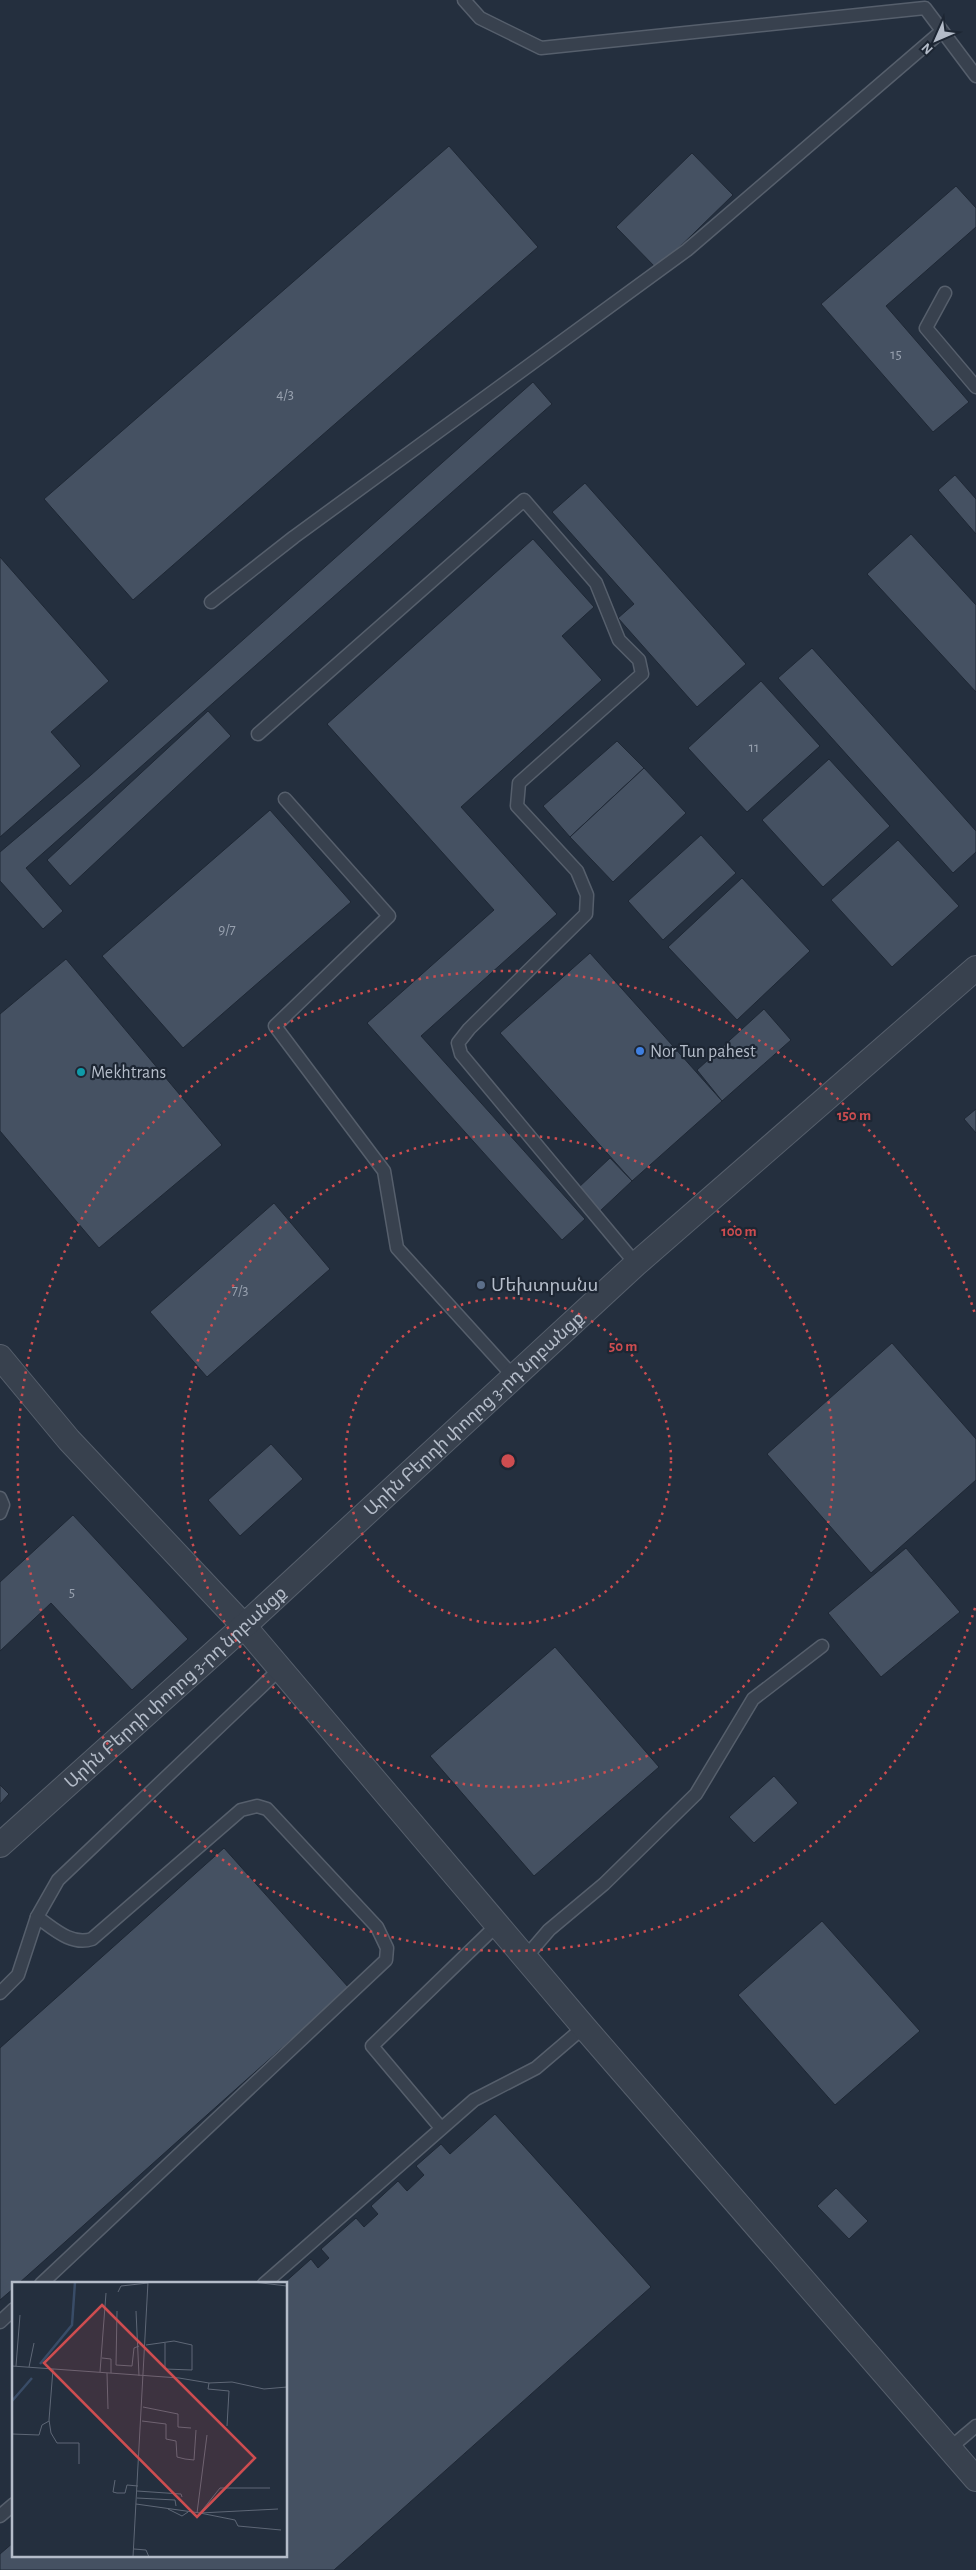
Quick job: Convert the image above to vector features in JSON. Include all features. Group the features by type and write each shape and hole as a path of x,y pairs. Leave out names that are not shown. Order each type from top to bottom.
{"street":[{"name":"Արին Բերդի փողոց 3-րդ նրբանցք","path":"0,1845 244,1626 636,1264 976,968"},
{"path":"0,1357 69,1440 244,1626 281,1668 584,2027 976,2479"}],"lane":[{"path":"464,0 480,18 541,48 919,3 976,76"},
{"path":"211,602 294,537 687,250 942,32"},
{"path":"945,293 926,328 976,387"},
{"path":"258,734 524,500 596,583 619,640 639,660 642,674 519,783 517,806 577,871 587,895 586,914 458,1043 461,1054 636,1264"},
{"path":"285,799 389,916 275,1026 384,1171 397,1248 514,1377"},
{"path":"0,1498 3,1505 0,1513"},
{"path":"525,1958 549,1930 604,1884 696,1794 753,1700 822,1646"},
{"path":"0,1993 18,1974 36,1917 58,1880 281,1668"},
{"path":"36,1917 72,1940 82,1942 92,1939 241,1810 257,1806 267,1809 377,1927 387,1948 386,1960 42,2282"},
{"path":"441,2128 372,2046 497,1925"},
{"path":"266,2282 474,2100 536,2068 584,2027"},
{"path":"0,2322 12,2311"},
{"path":"950,2448 976,2426"},
{"path":"0,2516 12,2506"}],"building":[{"path":"449,146 538,247 133,600 44,499"},
{"path":"692,153 733,195 657,269 616,227"},
{"path":"956,186 976,208 976,227 886,306 969,402 933,432 821,304"},
{"path":"533,382 552,404 26,868 63,911 43,929 0,881 0,852 91,775"},
{"path":"955,475 976,499 976,534 938,490"},
{"path":"585,483 746,664 697,707 618,618 634,604 552,512"},
{"path":"911,534 976,605 976,692 867,574"},
{"path":"533,539 594,607 562,636 602,680 461,807 557,914 421,1036 585,1219 562,1240 367,1023 494,910 327,724"},
{"path":"0,557 109,681 51,732 81,766 0,837"},
{"path":"812,648 976,831 976,852 953,873 778,678"},
{"path":"761,681 820,746 747,812 688,748"},
{"path":"208,711 231,736 70,886 47,860"},
{"path":"617,741 644,768 570,837 543,806"},
{"path":"829,759 890,826 823,887 762,820"},
{"path":"644,768 686,813 613,882 570,837"},
{"path":"270,810 351,902 183,1048 102,956"},
{"path":"701,835 736,873 663,940 628,901"},
{"path":"898,840 959,906 892,967 831,900"},
{"path":"742,878 810,951 737,1020 668,947"},
{"path":"590,953 722,1101 632,1181 500,1033"},
{"name":"Mekhtrans","path":"66,959 222,1145 99,1248 0,1131 0,1014"},
{"path":"764,1009 791,1040 722,1101 697,1070"},
{"path":"976,1109 976,1133 964,1119"},
{"path":"610,1158 632,1181 600,1211 578,1188"},
{"path":"274,1203 330,1269 207,1377 150,1312"},
{"path":"892,1343 976,1439 976,1480 871,1573 767,1454"},
{"path":"271,1444 303,1479 240,1536 208,1500"},
{"path":"73,1515 188,1639 132,1690 51,1603 0,1651 0,1582"},
{"path":"906,1548 960,1612 881,1677 828,1613"},
{"path":"555,1647 659,1767 534,1876 430,1756"},
{"path":"774,1776 798,1803 754,1843 729,1817"},
{"path":"0,1785 9,1794 0,1804"},
{"path":"224,1848 349,1988 20,2282 12,2282 12,2290 0,2300 0,2048"},
{"path":"822,1921 920,2031 835,2105 738,1995"},
{"path":"495,2114 651,2287 334,2570 0,2570 0,2554 12,2544 12,2558 288,2558 288,2282 285,2282 311,2259 318,2268 329,2258 321,2249 356,2218 364,2227 378,2214 371,2206 398,2181 407,2191 424,2175 416,2166 441,2144 450,2154"},
{"path":"836,2188 868,2221 849,2239 817,2206"}],"place":[{"name":"Nor Tun pahest","path":"640,1051"},
{"name":"Mekhtrans","path":"81,1072"},
{"name":"Մեխտրանս","path":"481,1285"}]}
